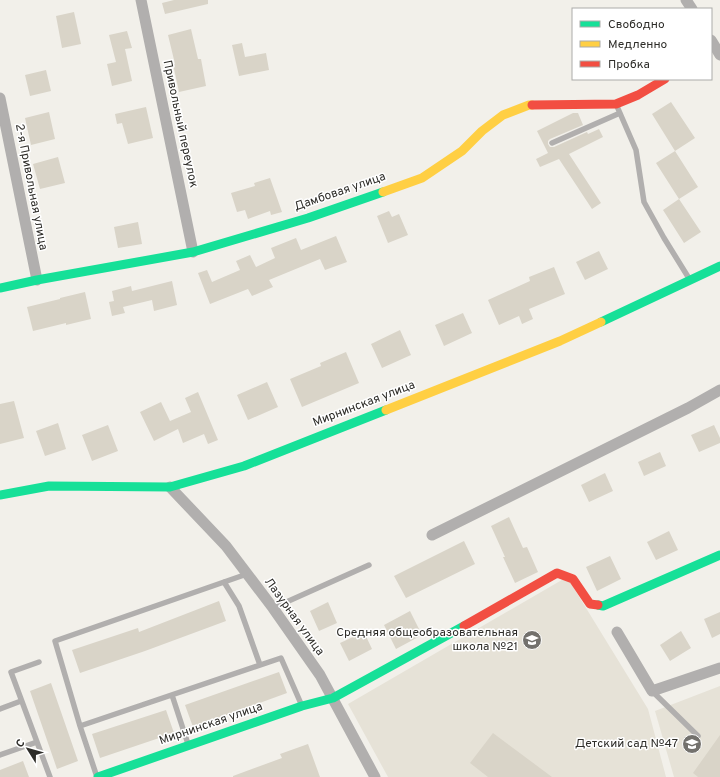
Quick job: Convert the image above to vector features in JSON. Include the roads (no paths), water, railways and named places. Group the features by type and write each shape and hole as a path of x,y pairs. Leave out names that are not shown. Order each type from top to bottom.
{"street":[{"name":"Привольный переулок","path":"141,0 193,252"},
{"path":"712,43 716,53"},
{"name":"Дамбовая улица","path":"0,288 193,252 308,218 422,178 462,151 482,131 503,115 529,105 618,108 664,80"},
{"name":"2-я Привольная улица","path":"0,98 37,280"},
{"name":"Мирнинская улица","path":"0,495 49,486 170,487 244,466 560,341 720,266"},
{"path":"432,536 720,390"},
{"name":"Лазурная улица","path":"170,487 226,546 273,608 320,675 375,777"},
{"name":"Мирнинская улица","path":"97,777 302,706 333,698 557,573 573,579 590,604 603,606 720,555"},
{"path":"617,632 652,691 720,668"}],"lane":[{"path":"552,143 618,108 636,150 644,202 690,280"},
{"path":"273,608 368,564"},
{"path":"97,777 55,641 247,574"},
{"path":"224,582 239,606 260,665"},
{"path":"80,726 281,658 302,706"},
{"path":"39,662 11,672 50,777"},
{"path":"652,691 698,736"},
{"path":"172,695 189,746"},
{"path":"0,709 21,701"},
{"path":"0,755 37,742"}],"place":[{"name":"Средняя общеобразовательная школа №21","path":"532,640"},
{"name":"Детский сад №47","path":"692,744"}]}
